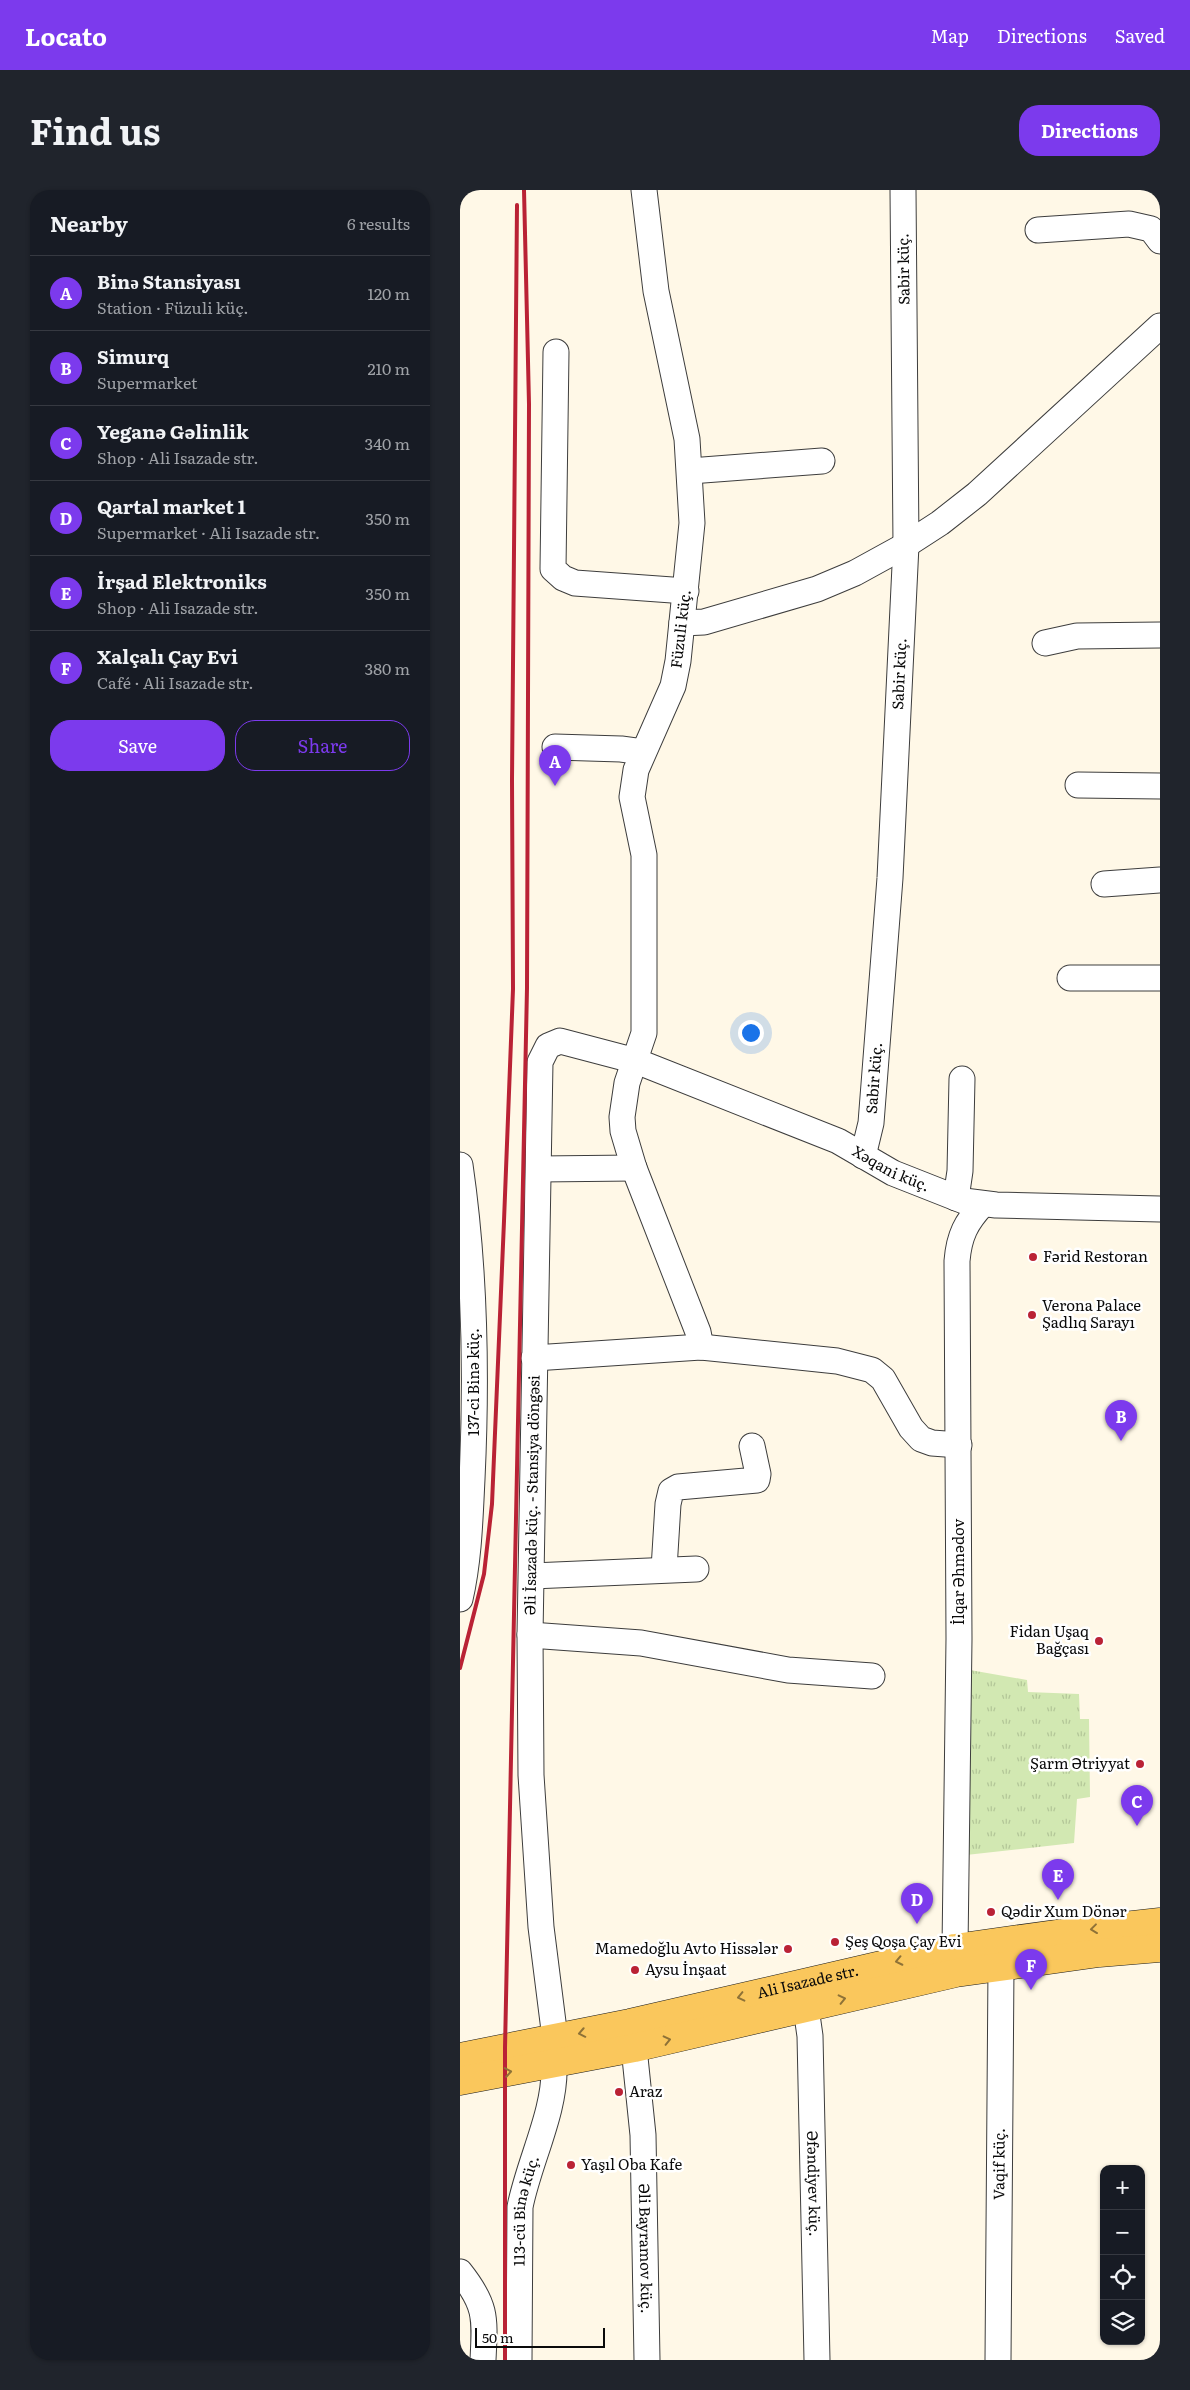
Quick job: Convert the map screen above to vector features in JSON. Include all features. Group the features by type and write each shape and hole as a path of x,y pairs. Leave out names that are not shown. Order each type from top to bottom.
{"main road":[{"name":"Ali Isazade str.","path":"460,2081 555,2051 955,1948 1160,1922"},
{"name":"Ali Isazade str.","path":"460,2057 634,2048 956,1973 1000,1966 1160,1948"}],"street":[{"name":"Füzuli küç.","path":"644,190 656,290 687,439 692,523 678,661 673,686 636,770 632,797 644,855 644,1033 628,1083 622,1117 634,1168 698,1332 701,1348"},
{"name":"Sabir küç.","path":"863,1156 871,1123 890,878 906,544 903,190"},
{"path":"1038,230 1129,224 1151,229 1160,241"},
{"path":"682,623 704,622 817,589 855,573 940,523 978,494 1160,326"},
{"path":"556,352 553,569 563,578 575,583 686,591"},
{"path":"690,471 822,461"},
{"path":"1044,643 1077,636 1160,635"},
{"path":"555,747 621,749 643,752"},
{"path":"1078,785 1160,786"},
{"path":"1104,884 1160,880"},
{"path":"1070,978 1160,978"},
{"name":"Əli İsazadə küç. - Stansiya döngəsi","path":"555,2051 541,1927 533,1831 530,1635 540,1062 548,1046 553,1042 566,1041 636,1061"},
{"name":"Xəqani küç.","path":"636,1061 838,1141 893,1173 956,1198 983,1204 1160,1209"},
{"path":"956,1198 960,1171 962,1079"},
{"path":"539,1169 634,1168"},
{"name":"137-ci Binə küç.","path":"460,1170 473,1305 474,1434 466,1480 469,1541 460,1599"},
{"name":"İlqar Əhmədov","path":"955,1948 959,1445 956,1305 958,1246 962,1232 969,1219 983,1204"},
{"path":"534,1358 701,1348 836,1362 872,1370 883,1379 911,1428 921,1439 932,1443 959,1445"},
{"path":"664,1570 668,1504 671,1491 678,1487 752,1482 757,1480 758,1474 752,1446"},
{"path":"532,1576 696,1570"},
{"path":"530,1635 641,1643 788,1670 872,1676"},
{"name":"Vaqif küç.","path":"998,2360 1000,1966"},
{"name":"Əfəndiyev küç.","path":"806,2008 810,2036 817,2360"},
{"name":"Əli Bayramov küç.","path":"634,2048 643,2135 646,2360"},
{"name":"113-cü Binə küç.","path":"519,2360 520,2207 524,2185 552,2093 555,2051"},
{"path":"460,2272 476,2292 483,2309 483,2360"}],"green space":[{"path":"970,1670 1027,1680 1028,1692 1079,1694 1080,1719 1089,1719 1090,1797 1077,1799 1074,1843 966,1855"}],"railway":[{"path":"505,2360 505,2048 527,988 529,404 524,190"},
{"path":"460,1668 484,1574 492,1504 504,1221 513,989 512,780 517,205"}],"place":[{"name":"Binǝ Stansiyası","path":"555,786"},
{"name":"Fərid Restoran","path":"1033,1257"},
{"name":"Verona Palace Şadlıq Sarayı","path":"1032,1315"},
{"name":"Simurq","path":"1121,1441"},
{"name":"Fidan Uşaq Bağçası","path":"1099,1641"},
{"name":"Şarm Ətriyyat","path":"1140,1764"},
{"name":"Yeganə Gəlinlik","path":"1137,1826"},
{"name":"İrşad Elektroniks","path":"1058,1900"},
{"name":"Qədir Xum Dönər","path":"991,1912"},
{"name":"Qartal market 1","path":"917,1924"},
{"name":"Şeş Qoşa Çay Evi","path":"835,1942"},
{"name":"Mamedoğlu Avto Hissələr","path":"788,1949"},
{"name":"Aysu İnşaat","path":"635,1970"},
{"name":"Xalçalı Çay Evi","path":"1031,1990"},
{"name":"Araz","path":"619,2092"},
{"name":"Yaşıl Oba Kafe","path":"571,2165"}]}
